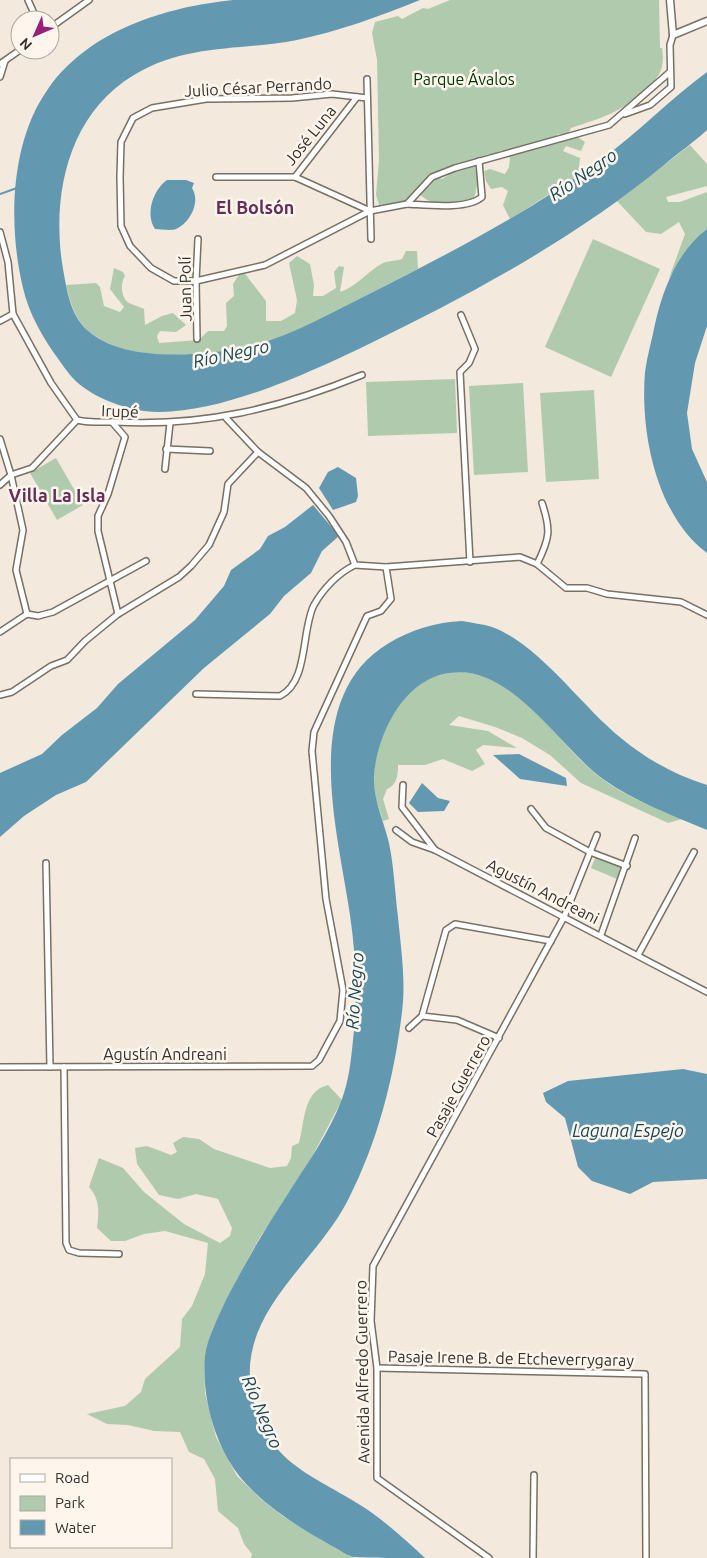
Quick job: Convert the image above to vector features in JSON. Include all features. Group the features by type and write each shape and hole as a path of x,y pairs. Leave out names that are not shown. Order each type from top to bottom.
{"street":[{"path":"60,21 89,0"},
{"path":"622,115 650,105 671,87 670,45 673,34 670,0"},
{"path":"673,34 707,21"},
{"path":"0,77 2,62"},
{"path":"407,204 432,177 480,161 609,125 670,72"},
{"path":"367,80 371,239"},
{"name":"Julio César Perrando","path":"367,98 332,94 292,98 206,99 152,108 133,118 121,142 121,226 130,246 150,268 174,281 196,281 265,265 370,211 407,204 434,206 475,203 482,197 480,161"},
{"name":"José Luna","path":"216,177 295,177 357,97"},
{"path":"295,177 370,211"},
{"name":"Irupé","path":"0,232 8,262 12,314 51,383 77,420 148,424 226,418 321,392 362,374"},
{"name":"Juan Polí","path":"197,339 196,281 198,239"},
{"path":"0,321 12,314"},
{"path":"461,315 474,349 469,363 460,372 470,562"},
{"path":"226,418 258,452 306,488 329,516 346,542 354,565"},
{"path":"0,485 11,475 32,468 77,420"},
{"path":"112,422 124,437 108,494 98,516 98,531 118,614"},
{"path":"164,469 170,422"},
{"path":"0,439 11,475 23,530 16,558 16,570 27,614"},
{"path":"166,449 210,451"},
{"path":"0,695 12,692 51,666 67,660 85,641 118,614 179,577 209,545 224,512 228,484 258,452"},
{"path":"538,564 549,536 549,524 542,503"},
{"path":"196,694 280,696 288,691 298,674 314,606 332,581 354,565 386,567 520,557 538,564 566,588 588,588 608,594 681,602 707,615"},
{"path":"0,632 27,614 38,616 53,612 146,561"},
{"name":"Agustín Andreani","path":"0,1067 312,1066 319,1060 340,1022 342,990 326,899 315,791 314,732 367,616 381,611 391,599 386,567"},
{"name":"Agustín Andreani","path":"403,785 402,807 435,850 707,992"},
{"path":"531,809 546,828 590,852 627,866"},
{"path":"396,830 412,842 435,850"},
{"name":"Pasaje Guerrero","path":"373,1266 552,941 564,917 597,835"},
{"path":"601,935 627,866 635,838"},
{"path":"638,955 694,852"},
{"path":"46,863 50,1067"},
{"path":"409,1028 422,1016 446,930 455,924 552,941"},
{"path":"422,1016 457,1020 499,1038"},
{"path":"64,1067 66,1243 69,1250 79,1253 119,1254"},
{"name":"Avenida Alfredo Guerrero","path":"373,1266 371,1321 377,1368 377,1478 489,1558"},
{"name":"Pasaje Irene B. de Etcheverrygaray","path":"377,1368 645,1374 646,1558"},
{"path":"533,1558 534,1475"}],"green space":[{"name":"Parque Ávalos","path":"450,0 659,0 660,48 662,48 663,62 658,76 637,97 620,109 571,128 567,135 557,134 558,138 576,136 585,142 581,151 566,146 563,151 580,158 578,176 510,219 503,205 508,191 502,187 491,189 486,181 484,171 490,169 505,174 509,167 510,158 501,150 494,155 489,154 432,174 442,179 463,166 475,166 478,181 474,199 442,204 429,201 415,190 406,201 379,205 376,195 379,160 377,60 372,33 375,22 398,16 402,19 423,8 428,9"},
{"path":"690,145 707,164 707,186 666,197 668,202 680,202 707,192 707,229 691,244 669,278 685,234 679,222 661,234 646,232 617,201"},
{"path":"593,239 660,269 611,377 545,347"},
{"path":"406,251 417,251 418,269 307,326 276,339 255,345 204,353 178,355 151,354 127,350 104,342 86,329 78,319 66,285 96,283 100,287 104,306 120,312 124,307 110,289 114,268 123,272 125,276 122,282 122,290 126,301 144,309 145,325 162,316 173,313 186,325 176,332 160,331 157,336 159,343 199,340 208,331 224,331 227,326 226,303 234,296 233,284 242,270 266,301 266,321 281,321 295,313 297,300 289,263 297,256 310,264 314,285 313,296 323,296 336,288 334,272 339,266 344,267 340,292 346,290 383,263 402,259"},
{"path":"455,379 457,433 368,436 366,382"},
{"path":"523,383 528,472 474,475 469,386"},
{"path":"594,390 599,479 546,482 540,393"},
{"path":"56,458 83,505 57,520 30,473"},
{"path":"454,672 477,675 497,683 517,695 601,778 630,796 682,819 668,823 581,783 550,755 522,738 459,716 449,725 488,731 517,748 483,745 476,750 485,764 472,771 443,759 425,765 398,765 396,779 393,785 387,789 383,799 389,819 383,821 375,795 375,764 379,747 392,716 413,690 425,681 439,675"},
{"path":"596,856 622,867 617,879 591,868"},
{"path":"328,1085 342,1100 306,1168 260,1237 213,1328 206,1353 204,1371 205,1393 216,1437 237,1476 262,1500 284,1517 354,1558 251,1558 252,1554 244,1544 238,1528 218,1511 215,1479 204,1459 189,1452 180,1432 154,1431 128,1425 107,1424 87,1414 125,1406 141,1392 145,1379 180,1347 182,1319 192,1306 205,1274 208,1243 165,1231 144,1234 125,1241 111,1241 97,1228 98,1206 95,1196 89,1187 99,1158 123,1168 144,1192 184,1224 220,1243 230,1236 232,1228 218,1199 196,1194 178,1199 159,1195 137,1164 135,1148 147,1146 171,1155 177,1152 173,1143 183,1137 199,1139 214,1149 270,1168 287,1166 291,1158 292,1146 299,1143 309,1100 320,1088"}],"water":[{"name":"Río Negro","path":"233,0 420,0 360,23 297,40 214,50 174,58 134,75 111,92 93,112 79,135 69,160 60,214 60,242 66,285 76,316 86,329 101,340 119,347 139,352 161,354 224,351 259,344 306,326 457,248 516,215 574,179 616,149 707,72 707,130 630,192 523,263 371,343 317,368 253,394 187,410 156,412 129,408 99,397 76,381 53,352 33,316 23,288 15,238 14,212 19,159 35,110 48,89 65,69 85,51 131,25 156,16 207,3"},
{"path":"167,180 186,180 194,183 192,188 195,199 193,212 186,222 174,230 155,229 151,216 154,196"},
{"path":"707,229 707,326 695,363 687,413 692,449 707,482 707,553 689,537 675,517 664,495 655,471 649,446 644,395 647,360 662,298 679,260 696,238"},
{"path":"338,467 356,478 358,496 356,502 333,510 319,488 328,472"},
{"path":"313,505 339,536 322,551 311,573 284,596 270,614 204,668 86,782 56,795 24,816 0,837 0,773 42,754 62,735 97,708 118,684 195,620 224,586 231,570 260,549 268,536 285,527"},
{"path":"462,621 492,627 509,635 543,661 606,725 631,746 672,771 707,785 707,830 641,801 603,779 529,707 509,690 487,678 464,672 440,675 426,681 413,690 402,702 385,731 376,762 374,786 392,861 403,976 399,1037 389,1085 368,1155 348,1200 334,1223 283,1288 268,1311 257,1335 250,1360 251,1388 257,1414 267,1434 279,1451 293,1464 375,1515 425,1558 353,1557 281,1515 246,1484 228,1460 215,1431 207,1397 204,1364 211,1334 226,1300 262,1235 324,1137 337,1112 348,1077 355,1025 355,962 350,915 333,806 331,768 334,731 343,696 361,667 389,643 406,634 424,628"},
{"path":"519,754 566,778 567,786 520,779 493,755"},
{"path":"422,783 438,798 450,801 444,811 418,812 409,803"},
{"name":"Laguna Espejo","path":"683,1069 707,1074 707,1179 653,1182 630,1194 592,1181 578,1167 565,1118 546,1102 543,1093 568,1081"}],"waterway":[{"path":"0,194 17,188"}],"district":[{"name":"El Bolsón","path":"255,208"},
{"name":"Villa La Isla","path":"57,496"}]}
